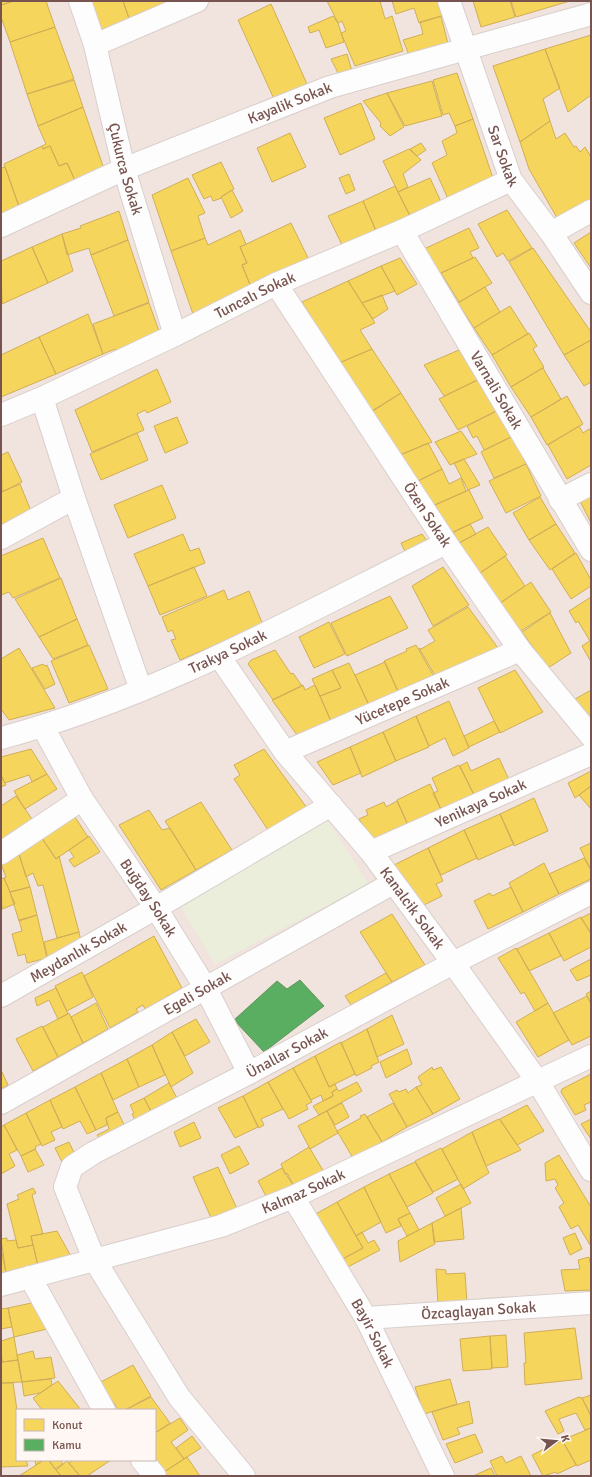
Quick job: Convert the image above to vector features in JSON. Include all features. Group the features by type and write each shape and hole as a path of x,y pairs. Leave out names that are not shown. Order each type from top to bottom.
{"street":[{"name":"Çukurca Sokak","path":"80,1 95,45 124,169 175,336"},
{"path":"95,45 197,1"},
{"name":"Sar Sokak","path":"449,1 511,180 551,233 591,293"},
{"name":"Kayalik Sokak","path":"1,226 124,169 330,87 591,14"},
{"name":"Tuncalı Sokak","path":"1,415 42,398 175,336 276,284 402,231 511,180"},
{"path":"551,233 591,211"},
{"name":"Varnali Sokak","path":"402,231 591,550"},
{"name":"Özen Sokak","path":"276,284 446,543 520,650 591,736"},
{"path":"42,398 74,498 141,690"},
{"path":"560,500 591,484"},
{"path":"1,538 74,498"},
{"name":"Trakya Sokak","path":"1,738 42,727 141,690 219,656 446,543"},
{"name":"Yücetepe Sokak","path":"285,752 520,650"},
{"name":"Kanalcik Sokak","path":"219,656 285,752 371,852 453,962 538,1082 591,1170"},
{"name":"Buğday Sokak","path":"42,727 82,799 156,908 205,988 249,1073"},
{"name":"Yenikaya Sokak","path":"371,852 591,754"},
{"path":"1,853 82,799"},
{"name":"Meydanlık Sokak","path":"1,996 156,908 331,805"},
{"name":"Egeli Sokak","path":"1,1104 393,883"},
{"name":"Ünallar Sokak","path":"244,1476 178,1396 94,1259 65,1187 72,1167 93,1153 249,1073 453,962 591,894"},
{"name":"Kalmaz Sokak","path":"1,1285 221,1226 293,1197 591,1056"},
{"name":"Bayir Sokak","path":"293,1197 366,1318 443,1476"},
{"path":"30,1277 103,1409"},
{"name":"Özcaglayan Sokak","path":"366,1318 591,1303"},
{"path":"143,1461 155,1476"}],"shaded area":[{"path":"1,1 591,1 591,1476 1,1476"}],"green space":[{"path":"328,821 368,884 215,964 176,898"}],"building: Konut":[{"path":"1,1 14,1 1,5"},
{"path":"14,1 46,1 55,27 10,42 1,17 1,5"},
{"path":"84,1 123,1 132,27 99,42"},
{"path":"123,1 190,1 132,27"},
{"path":"327,1 380,1 385,19 392,16 403,51 355,66 341,33 346,31 342,21 338,23"},
{"path":"392,1 437,1 442,16 419,23 414,8 396,14"},
{"path":"473,1 510,1 515,17 481,27"},
{"path":"511,1 570,1 516,17"},
{"path":"271,4 307,84 274,99 238,20"},
{"path":"333,16 338,23 344,42 326,48 319,30 310,33 308,27"},
{"path":"441,16 448,44 409,55 403,40 423,34 420,22"},
{"path":"55,27 74,79 27,94 10,42"},
{"path":"591,35 591,95 568,112 545,49"},
{"path":"545,49 560,88 543,99 550,121 520,142 493,66"},
{"path":"347,54 352,71 338,73 331,59"},
{"path":"457,73 473,119 455,126 449,113 443,115 433,80"},
{"path":"74,80 83,107 38,126 27,94"},
{"path":"432,81 442,116 405,126 387,93"},
{"path":"387,93 404,127 390,136 380,126 381,123 363,101"},
{"path":"361,103 375,139 340,155 324,118"},
{"path":"83,107 106,175 78,187 67,163 59,166 50,146 43,149 42,146 46,144 38,126"},
{"path":"473,119 494,181 449,201 432,163 447,155 442,141 457,133 455,126"},
{"path":"550,121 556,139 565,133 574,147 576,146 580,152 585,147 591,157 591,203 560,223 529,169 520,142"},
{"path":"290,133 306,167 272,182 257,148"},
{"path":"421,143 426,150 417,156 410,149"},
{"path":"42,146 43,149 50,146 59,166 67,163 78,187 21,212 4,164"},
{"path":"409,149 421,160 403,174 408,187 398,192 383,161"},
{"path":"221,162 234,189 221,197 222,198 213,201 211,196 204,199 192,175"},
{"path":"5,167 21,212 1,221 1,168"},
{"path":"349,174 355,190 346,194 339,178"},
{"path":"188,178 205,213 198,216 205,238 171,251 152,195"},
{"path":"430,178 442,204 411,218 398,192"},
{"path":"395,186 411,218 377,233 363,201"},
{"path":"232,190 243,211 231,218 221,197"},
{"path":"363,201 377,233 343,247 328,216"},
{"path":"507,210 532,248 508,261 503,253 497,257 478,224"},
{"path":"119,211 128,240 91,255 89,248 67,255 62,234 81,228 80,226"},
{"path":"291,223 310,262 251,287 242,265 247,263 240,247"},
{"path":"469,228 479,248 470,252 473,258 439,274 424,249"},
{"path":"240,230 246,244 240,247 247,263 242,265 251,287 193,314 171,251 205,238 208,245"},
{"path":"591,232 591,268 574,243"},
{"path":"62,234 73,271 48,283 32,247"},
{"path":"128,240 149,302 114,316 91,255"},
{"path":"32,247 48,283 2,304 1,261"},
{"path":"533,248 591,332 591,340 564,355 509,262"},
{"path":"475,257 492,283 459,302 441,273"},
{"path":"400,258 417,284 397,295 381,266"},
{"path":"381,266 395,291 362,303 348,281"},
{"path":"348,281 375,323 360,330 372,349 339,363 302,302"},
{"path":"485,287 500,312 474,328 458,303"},
{"path":"382,295 388,309 373,319 362,303"},
{"path":"149,303 160,334 116,354 115,349 103,354 93,324"},
{"path":"510,306 528,334 492,355 474,328"},
{"path":"88,314 103,354 56,374 39,337"},
{"path":"529,333 537,346 533,349 544,367 511,387 492,355"},
{"path":"39,337 56,374 1,397 1,355"},
{"path":"591,340 591,382 584,386 564,355"},
{"path":"372,349 401,393 370,412 339,363"},
{"path":"459,350 478,380 444,396 424,365"},
{"path":"543,368 561,399 531,417 511,387"},
{"path":"157,369 171,402 147,413 145,410 137,414 144,430 92,452 75,410"},
{"path":"477,380 496,411 458,430 439,399"},
{"path":"401,393 432,442 400,455 370,413"},
{"path":"567,396 583,424 547,445 531,417"},
{"path":"497,411 513,436 484,450 477,436 473,438 467,426"},
{"path":"177,417 188,443 165,453 154,426"},
{"path":"579,426 583,433 589,429 591,432 591,465 567,479 548,445"},
{"path":"461,431 477,454 450,465 435,442"},
{"path":"137,433 148,460 101,480 90,454"},
{"path":"513,436 526,464 494,478 481,452"},
{"path":"428,443 442,469 414,483 400,455"},
{"path":"8,452 22,482 2,492 1,455"},
{"path":"464,459 480,485 468,490 454,463"},
{"path":"526,464 541,496 506,513 489,481"},
{"path":"442,469 449,484 461,478 466,491 430,507 416,482"},
{"path":"20,484 31,511 1,526 1,492"},
{"path":"162,485 176,518 128,538 114,505"},
{"path":"469,490 483,518 450,534 435,505"},
{"path":"591,495 591,523 580,501"},
{"path":"540,497 556,524 529,540 513,513"},
{"path":"470,524 476,534 459,543 453,532"},
{"path":"556,524 575,553 550,570 529,540"},
{"path":"488,527 507,555 480,573 459,543"},
{"path":"183,534 190,551 199,548 205,563 148,586 134,554"},
{"path":"422,534 433,549 409,560 401,543"},
{"path":"43,538 60,578 13,598 9,592 1,595 1,556"},
{"path":"576,553 591,580 591,586 571,599 552,569"},
{"path":"505,556 525,586 500,603 480,573"},
{"path":"194,567 207,596 160,615 148,586"},
{"path":"443,567 469,605 433,626 412,586"},
{"path":"61,578 77,619 39,637 15,599"},
{"path":"531,582 551,612 519,632 499,604"},
{"path":"224,590 228,600 249,591 263,625 180,660 171,640 176,639 172,630 168,632 162,617"},
{"path":"390,596 408,628 347,656 331,623"},
{"path":"591,597 590,641 578,621 576,623 569,611"},
{"path":"468,607 501,652 437,679 419,648 421,649 435,641 428,630"},
{"path":"550,613 571,653 548,668 522,632"},
{"path":"77,619 88,645 53,659 39,637"},
{"path":"329,622 345,654 314,668 299,637"},
{"path":"591,640 591,662 582,646"},
{"path":"89,645 108,689 69,703 51,661"},
{"path":"416,645 437,682 400,696 384,661 407,651 406,649"},
{"path":"19,648 55,708 9,720 1,709 1,659"},
{"path":"275,650 291,674 293,673 302,686 273,700 248,664 251,660"},
{"path":"385,662 400,696 371,710 355,675"},
{"path":"349,663 371,709 334,728 320,696 341,688 332,670"},
{"path":"43,664 45,666 47,665 55,684 45,689 32,668"},
{"path":"332,670 341,688 320,696 312,679"},
{"path":"515,670 543,712 500,733 478,688"},
{"path":"303,685 305,690 315,685 334,728 302,742 272,700"},
{"path":"591,690 591,730 570,702"},
{"path":"449,701 469,748 453,756 445,738 429,746 416,716"},
{"path":"416,716 429,747 396,761 383,732"},
{"path":"494,721 500,732 469,747 464,736"},
{"path":"383,732 396,761 362,777 350,747"},
{"path":"350,747 361,773 333,785 317,762"},
{"path":"31,749 47,774 32,782 29,775 5,783 1,775 1,757"},
{"path":"264,749 307,808 268,830 234,779 240,775 234,765"},
{"path":"499,758 511,784 477,801 460,766 467,762 471,771"},
{"path":"459,765 477,801 444,816 433,793 438,791 432,778"},
{"path":"591,771 591,786 575,798 568,783"},
{"path":"47,774 57,789 25,809 14,791"},
{"path":"1,775 6,785 1,787"},
{"path":"430,784 444,816 411,832 397,800"},
{"path":"591,786 591,809 579,795"},
{"path":"16,796 34,822 4,842 1,838 1,806"},
{"path":"534,798 548,831 514,846 500,814"},
{"path":"397,801 411,832 377,847 359,819 368,815 366,810 384,802 386,807"},
{"path":"201,802 232,850 196,870 165,821"},
{"path":"149,810 162,830 170,828 196,870 161,890 119,825"},
{"path":"500,814 514,844 478,860 464,830"},
{"path":"75,817 88,837 56,859 42,838"},
{"path":"464,830 477,858 441,875 428,848"},
{"path":"89,836 100,852 74,867 69,860 74,857 69,850"},
{"path":"41,837 56,859 59,856 79,932 57,938 43,885 38,886 33,873 26,877 18,850"},
{"path":"591,843 591,870 580,848"},
{"path":"428,848 443,881 436,884 442,896 422,906 392,866"},
{"path":"18,852 30,887 10,892 4,878 6,877 1,864"},
{"path":"584,858 591,870 591,879 559,894 549,874"},
{"path":"544,863 559,894 523,912 509,883"},
{"path":"4,878 15,904 2,909 1,879"},
{"path":"30,887 37,915 19,921 10,892"},
{"path":"511,887 523,912 488,929 474,901 490,893 492,896"},
{"path":"591,913 591,933 581,918"},
{"path":"392,914 425,965 392,982 360,932"},
{"path":"37,915 47,958 27,963 25,954 18,956 12,934 22,931 19,920"},
{"path":"581,917 591,934 591,947 564,961 549,933"},
{"path":"79,932 82,946 48,960 44,942"},
{"path":"549,933 561,956 529,971 517,949"},
{"path":"154,936 182,988 145,1009 143,1005 136,1009 138,1012 110,1028 84,976"},
{"path":"516,948 548,1003 535,1011 524,992 521,994 498,958"},
{"path":"591,959 591,975 577,981 570,970"},
{"path":"82,972 93,997 67,1011 55,986"},
{"path":"386,973 392,982 351,1005 345,996"},
{"path":"56,988 68,1014 58,1019 49,1000 37,1006 35,998"},
{"path":"591,991 591,1003 586,994"},
{"path":"587,996 591,1004 591,1036 572,1045 553,1013"},
{"path":"96,1003 108,1029 83,1043 71,1017"},
{"path":"548,1003 569,1040 538,1057 516,1022"},
{"path":"69,1013 83,1043 58,1057 43,1027"},
{"path":"392,1015 404,1044 377,1057 367,1029"},
{"path":"196,1019 210,1042 185,1056 172,1032"},
{"path":"42,1026 58,1057 33,1071 16,1039"},
{"path":"367,1029 379,1062 371,1066 372,1068 356,1076 341,1043"},
{"path":"172,1032 193,1073 171,1087 152,1045"},
{"path":"341,1042 355,1074 329,1087 315,1056"},
{"path":"152,1045 165,1075 139,1087 127,1059"},
{"path":"407,1049 412,1064 386,1078 380,1062"},
{"path":"315,1056 329,1087 335,1084 337,1089 332,1092 333,1096 323,1101 321,1095 311,1100 293,1068"},
{"path":"127,1059 139,1087 113,1100 101,1073"},
{"path":"432,1067 433,1070 441,1067 460,1099 433,1114 416,1087 422,1085 418,1077"},
{"path":"293,1068 312,1102 306,1105 308,1109 289,1119 268,1082"},
{"path":"1,1070 8,1085 1,1089"},
{"path":"101,1073 118,1112 106,1118 107,1125 96,1130 75,1087"},
{"path":"591,1074 591,1102 584,1105 586,1110 575,1115 561,1092 562,1089"},
{"path":"268,1082 283,1109 261,1119 264,1125 259,1128 243,1096"},
{"path":"357,1082 362,1091 319,1115 313,1106 333,1096 332,1092 337,1089 339,1091"},
{"path":"169,1083 178,1100 153,1115 144,1098"},
{"path":"75,1087 96,1130 87,1134 80,1121 63,1129 50,1100"},
{"path":"416,1087 433,1114 407,1127 389,1094 397,1090 399,1092 406,1089 408,1093"},
{"path":"243,1096 258,1127 235,1138 218,1108"},
{"path":"144,1098 153,1115 137,1124 132,1114 134,1113 130,1105"},
{"path":"50,1100 62,1127 51,1132 55,1140 42,1146 26,1113"},
{"path":"342,1103 349,1117 335,1125 327,1111"},
{"path":"393,1103 407,1127 382,1142 367,1117"},
{"path":"527,1105 544,1131 517,1145 500,1119"},
{"path":"327,1111 338,1133 310,1149 298,1126"},
{"path":"118,1112 127,1131 101,1142 97,1135 109,1129 106,1118"},
{"path":"26,1113 41,1144 35,1147 36,1149 21,1156 4,1125"},
{"path":"365,1114 382,1142 353,1158 337,1131 361,1118 360,1116"},
{"path":"499,1119 521,1150 486,1166 472,1132"},
{"path":"591,1119 591,1139 581,1124"},
{"path":"194,1122 201,1138 180,1147 174,1132"},
{"path":"4,1125 17,1150 9,1154 15,1166 1,1174 1,1127"},
{"path":"472,1132 489,1173 463,1189 442,1149"},
{"path":"69,1142 76,1157 63,1164 55,1148"},
{"path":"239,1146 249,1164 230,1174 221,1155"},
{"path":"309,1147 324,1172 295,1188 287,1173 285,1174 281,1164"},
{"path":"441,1148 458,1179 433,1192 415,1161"},
{"path":"35,1149 44,1165 28,1172 21,1156"},
{"path":"559,1155 591,1207 590,1245 578,1225 571,1229 559,1207 564,1203 555,1188 558,1185 555,1179 546,1181 545,1163"},
{"path":"415,1162 433,1193 407,1207 389,1174"},
{"path":"218,1167 238,1211 212,1220 193,1177"},
{"path":"282,1168 295,1188 269,1202 258,1181"},
{"path":"389,1174 410,1213 398,1219 401,1226 386,1233 364,1187"},
{"path":"461,1184 471,1203 445,1216 436,1198"},
{"path":"364,1187 381,1222 356,1236 337,1202"},
{"path":"33,1188 36,1193 32,1195 43,1234 31,1236 33,1245 18,1248 7,1204 19,1199 17,1195"},
{"path":"337,1202 363,1248 339,1261 314,1215"},
{"path":"461,1208 464,1239 434,1242 432,1223"},
{"path":"410,1213 419,1230 407,1236 398,1219"},
{"path":"432,1223 435,1244 400,1262 398,1241"},
{"path":"57,1231 73,1260 38,1266 31,1236"},
{"path":"362,1232 368,1243 374,1240 380,1250 344,1269 339,1261 363,1248 356,1236"},
{"path":"575,1233 582,1249 570,1255 563,1238"},
{"path":"7,1238 7,1241 16,1240 18,1248 33,1245 38,1266 6,1273 1,1239"},
{"path":"1,1248 6,1273 1,1274"},
{"path":"589,1257 591,1266 591,1290 565,1291 561,1270 580,1269 578,1260"},
{"path":"436,1269 446,1270 446,1274 465,1273 467,1303 438,1306"},
{"path":"41,1301 47,1329 14,1337 8,1308"},
{"path":"8,1308 12,1327 1,1329 1,1309"},
{"path":"575,1328 582,1379 525,1385 524,1363 526,1363 524,1333"},
{"path":"506,1335 508,1367 492,1368 490,1336"},
{"path":"490,1336 492,1369 463,1371 460,1339"},
{"path":"14,1337 18,1360 2,1362 1,1341"},
{"path":"33,1351 35,1359 51,1357 55,1378 22,1382 17,1355"},
{"path":"1,1355 2,1362 18,1360 22,1382 1,1383"},
{"path":"133,1365 151,1396 127,1409 118,1409 99,1383"},
{"path":"51,1379 52,1385 40,1393 24,1396 22,1382"},
{"path":"450,1379 457,1404 424,1414 415,1387"},
{"path":"58,1381 80,1409 41,1409 33,1398"},
{"path":"1,1383 13,1383 17,1409 16,1461 26,1461 28,1466 1,1467"},
{"path":"591,1395 591,1416 582,1398"},
{"path":"151,1397 170,1423 156,1432 156,1409 127,1409"},
{"path":"579,1397 582,1398 591,1416 591,1428 585,1430 576,1413 559,1419 564,1431 558,1434 545,1411"},
{"path":"469,1401 473,1423 457,1428 460,1434 443,1440 432,1412"},
{"path":"180,1418 188,1430 171,1442 184,1459 164,1472 156,1461 156,1432"},
{"path":"591,1428 591,1460 577,1466 562,1440"},
{"path":"475,1434 483,1452 455,1463 446,1444"},
{"path":"192,1436 201,1448 184,1459 176,1448"},
{"path":"562,1440 576,1465 557,1474 556,1472 543,1476 532,1455 548,1447 549,1449"},
{"path":"502,1456 506,1463 521,1456 531,1476 497,1476 490,1461"},
{"path":"187,1457 200,1476 167,1476 164,1472"},
{"path":"35,1461 42,1461 36,1465"},
{"path":"42,1461 49,1461 61,1476 19,1476"},
{"path":"50,1461 61,1461 63,1464 55,1469"},
{"path":"67,1461 80,1476 61,1476 56,1470"},
{"path":"72,1461 110,1461 87,1476 80,1476 69,1463"},
{"path":"491,1468 495,1476 473,1476"}],"building: Kamu":[{"path":"300,980 324,1006 264,1052 234,1020 277,981 287,989"}]}
